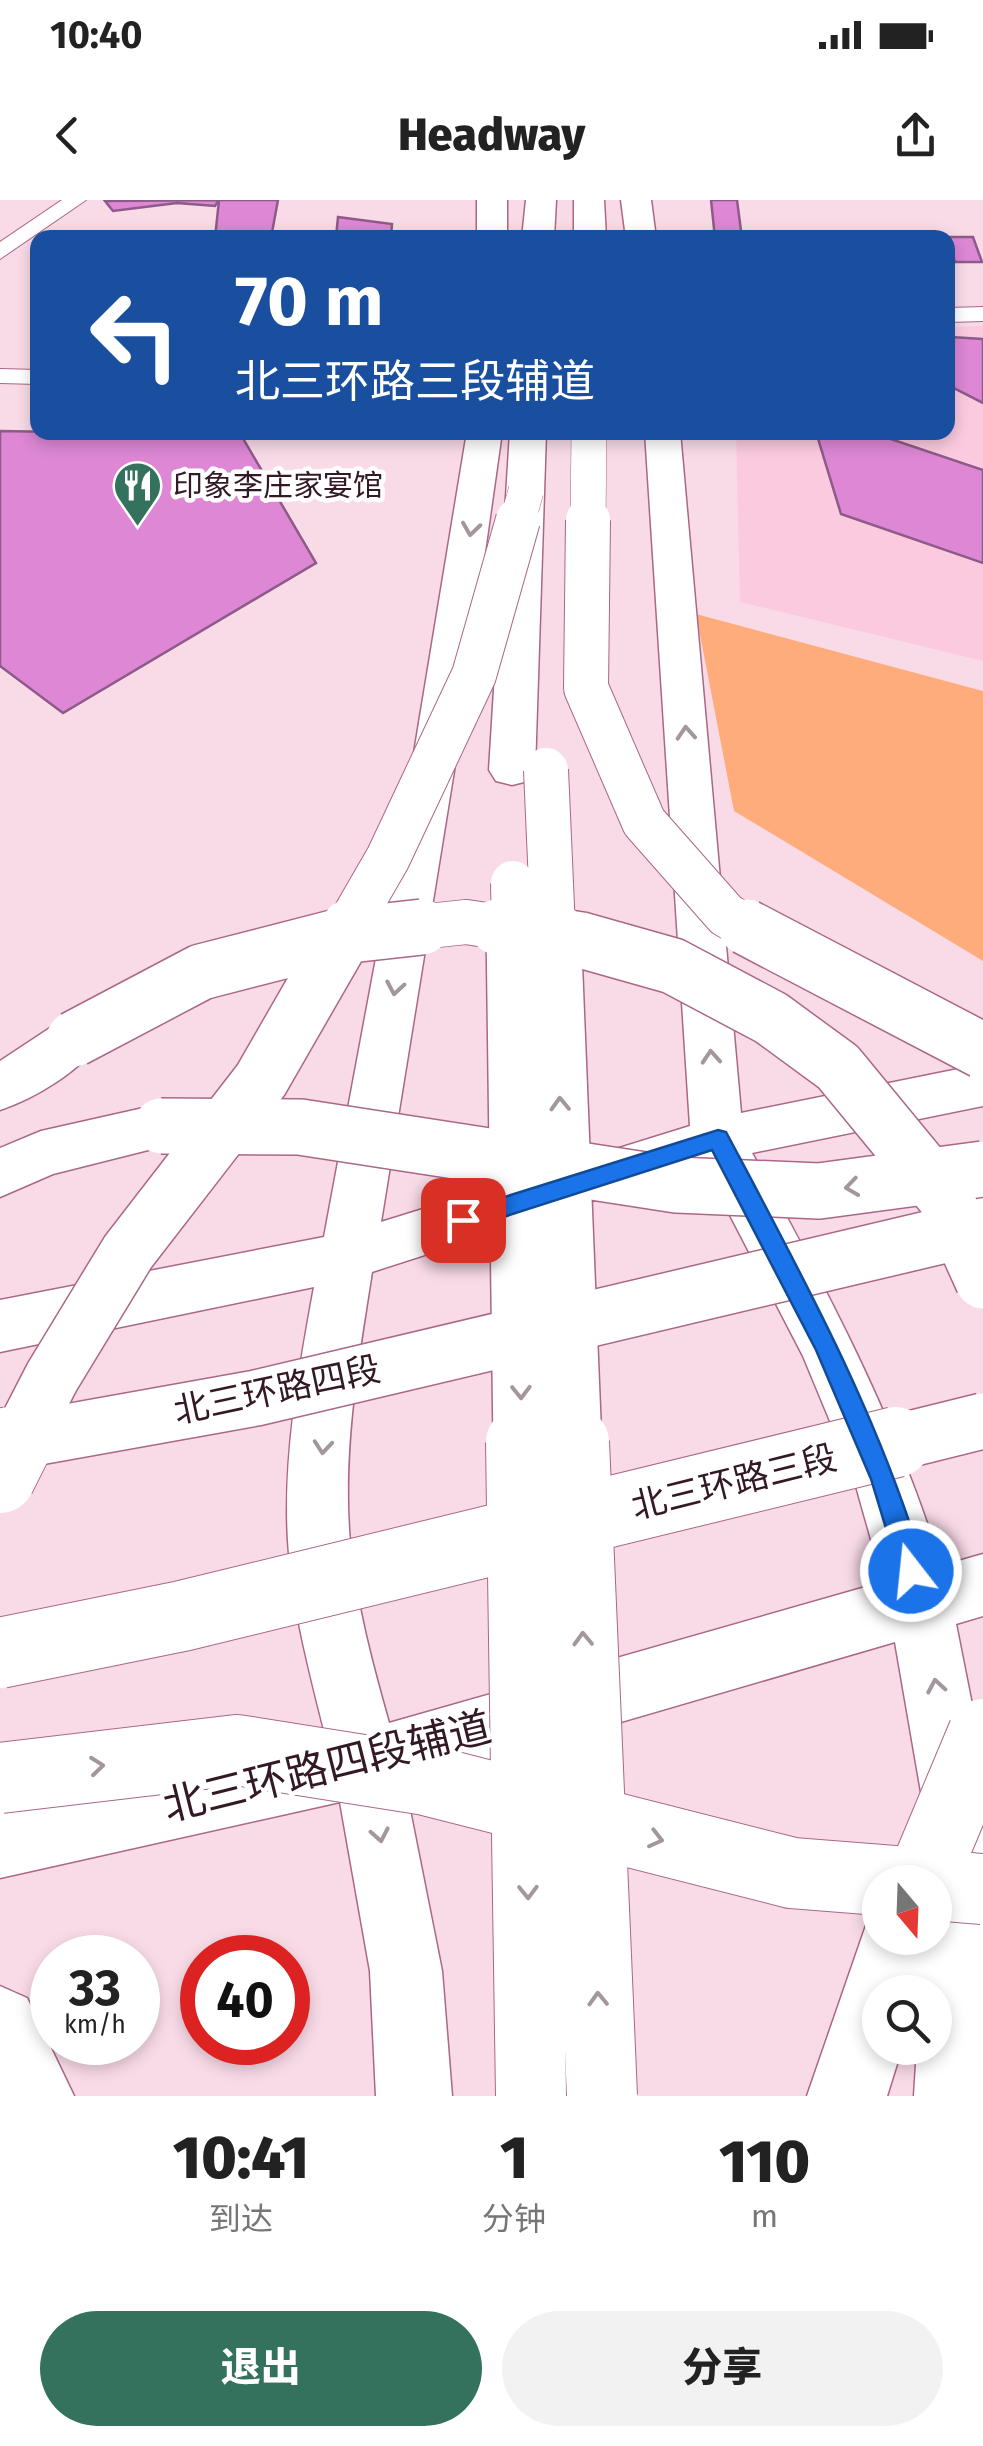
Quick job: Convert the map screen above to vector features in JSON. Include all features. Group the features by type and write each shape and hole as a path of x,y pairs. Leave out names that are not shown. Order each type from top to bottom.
{"main road":[{"path":"539,230 541,200"},
{"path":"575,230 579,200"},
{"path":"589,200 590,230"},
{"path":"528,440 512,770 531,2096"},
{"path":"559,440 546,770 602,2096"},
{"path":"589,440 586,688 644,822 726,915 802,960 983,1051"},
{"path":"0,1478 52,1376 128,1252 262,1080 388,858 474,675 526,491"},
{"path":"0,1088 74,1039 202,972 341,936 466,922 581,940 673,966 771,1018 838,1067 945,1197 983,1280"},
{"path":"0,1174 42,1154 161,1126 300,1126 676,1185 818,1192 983,1168"},
{"name":"北三环路四段","path":"0,1444 256,1398 983,1226"},
{"name":"北三环路三段","path":"0,1653 182,1616 983,1421"},
{"path":"927,1865 983,1734"},
{"path":"0,1778 237,1750 426,1780 792,1873 862,1879"},
{"path":"952,1886 983,1889"},
{"path":"848,2096 893,1955"},
{"path":"0,2025 34,2096"}],"street":[{"path":"32,230 76,200"},
{"path":"492,200 492,230"},
{"path":"636,200 640,230"},
{"path":"0,252 30,231"},
{"path":"955,315 983,314"},
{"path":"0,376 30,377"},
{"path":"414,2096 416,2051 366,1763 331,1632 318,1506 335,1323 461,606 483,440"},
{"path":"663,440 718,1139 826,1345 884,1479 920,1602 965,1844 952,2096"},
{"path":"0,1326 349,1256 718,1139 983,1086"},
{"name":"北三环路四段辅道","path":"0,1844 366,1763 983,1585"}],"shaded area":[{"path":"983,326 983,661 740,602 736,440 955,440 955,327"},
{"path":"696,614 983,691 983,961 734,811"}],"building":[{"path":"219,200 215,206 177,203 113,211 105,201"},
{"path":"219,200 278,200 272,230 216,230"},
{"path":"711,200 737,200 741,230 714,230"},
{"path":"338,217 392,224 392,230 337,230"},
{"path":"955,237 973,237 982,262 955,262"},
{"path":"955,337 983,339 983,403 955,389"},
{"path":"0,431 30,431 30,440 244,440 316,563 63,713 0,666"},
{"path":"818,440 894,440 983,470 983,563 841,514"}],"place":[{"name":"印象李庄家宴馆","path":"138,528"}],"route":[{"path":"463,1220 718,1139 826,1345 884,1479 911,1571"}]}
